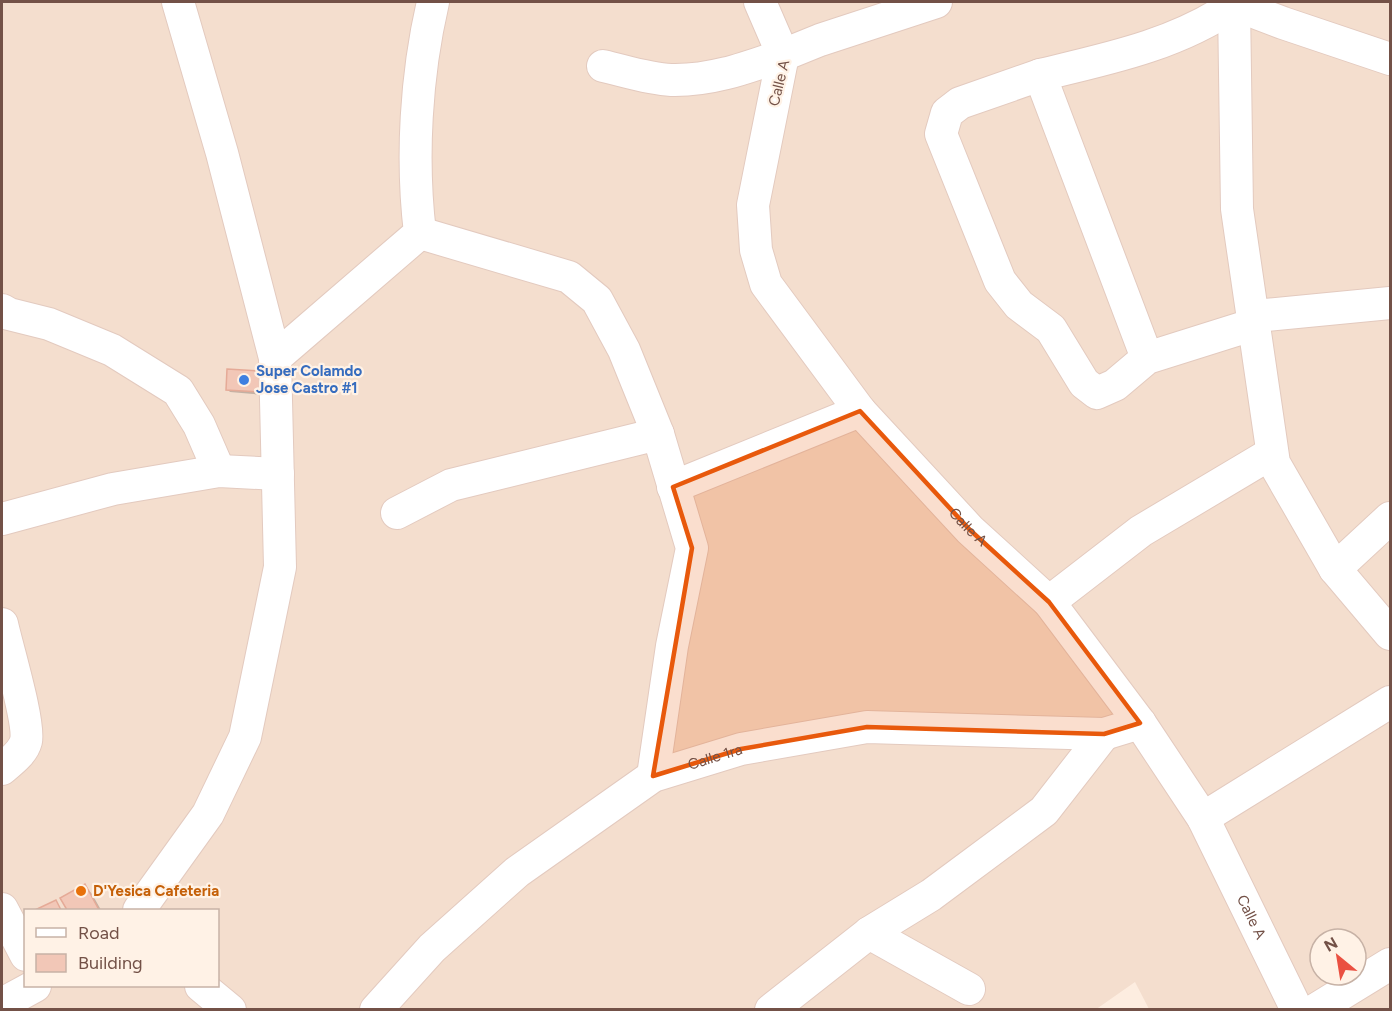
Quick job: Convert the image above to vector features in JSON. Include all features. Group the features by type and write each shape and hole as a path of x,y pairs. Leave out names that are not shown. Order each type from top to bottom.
{"street":[{"path":"140,909 208,814 245,737 280,567 275,358 222,153 178,2"},
{"path":"420,233 416,200 422,49 433,2"},
{"path":"603,66 670,80 727,74 783,55 760,2"},
{"name":"Calle A","path":"936,2 820,40 783,55 753,205 756,250 766,284 860,411 970,530 1049,602 1140,723 1203,818 1297,1010"},
{"path":"1231,3 1237,208 1274,463 1335,569 1390,634"},
{"path":"1390,58 1289,12 1231,3 1211,20 1144,49 1040,75 960,103 947,113 941,134 1000,281 1019,305 1051,329 1084,383 1097,393 1115,385 1147,358 1255,320 1390,303"},
{"path":"1040,75 1147,358"},
{"path":"275,358 420,233"},
{"path":"420,233 569,277 597,300 624,350 658,434 692,548 672,646 653,776"},
{"path":"2,310 9,314 49,324 112,350 178,391 199,425 219,471"},
{"path":"673,488 860,411"},
{"path":"397,513 451,485 658,434"},
{"path":"1049,602 1141,531 1272,453"},
{"path":"2,519 113,489 219,471 278,474"},
{"path":"1335,569 1390,519"},
{"path":"2,624 24,720 26,741 17,756 2,769"},
{"path":"1203,818 1390,702"},
{"name":"Calle 1ra","path":"385,1006 432,948 517,873 653,776 741,748 867,727 1104,734 1140,723"},
{"path":"771,1010 869,933 931,895 1044,811 1104,734"},
{"path":"2,909 24,951"},
{"path":"869,933 969,989"},
{"path":"1315,1010 1390,964"},
{"path":"2,1004 33,987"},
{"path":"202,987 230,1010"}],"highlighted area":[{"path":"860,411 970,530 1049,602 1140,723 1104,734 867,727 741,749 653,776 692,548 673,487"}],"shaded area":[{"path":"2,2 1390,2 1390,1009 1149,1009 1135,982 1095,1010 2,1010"}],"building":[{"name":"Super Colamdo Jose Castro #1","path":"227,369 262,371 260,392 226,390"},
{"name":"D'Yesica Cafeteria","path":"85,884 98,909 66,909 60,898"},
{"path":"56,900 60,909 37,909"}],"place":[{"name":"Super Colamdo Jose Castro #1","path":"244,380"},
{"name":"D'Yesica Cafeteria","path":"81,891"}]}
